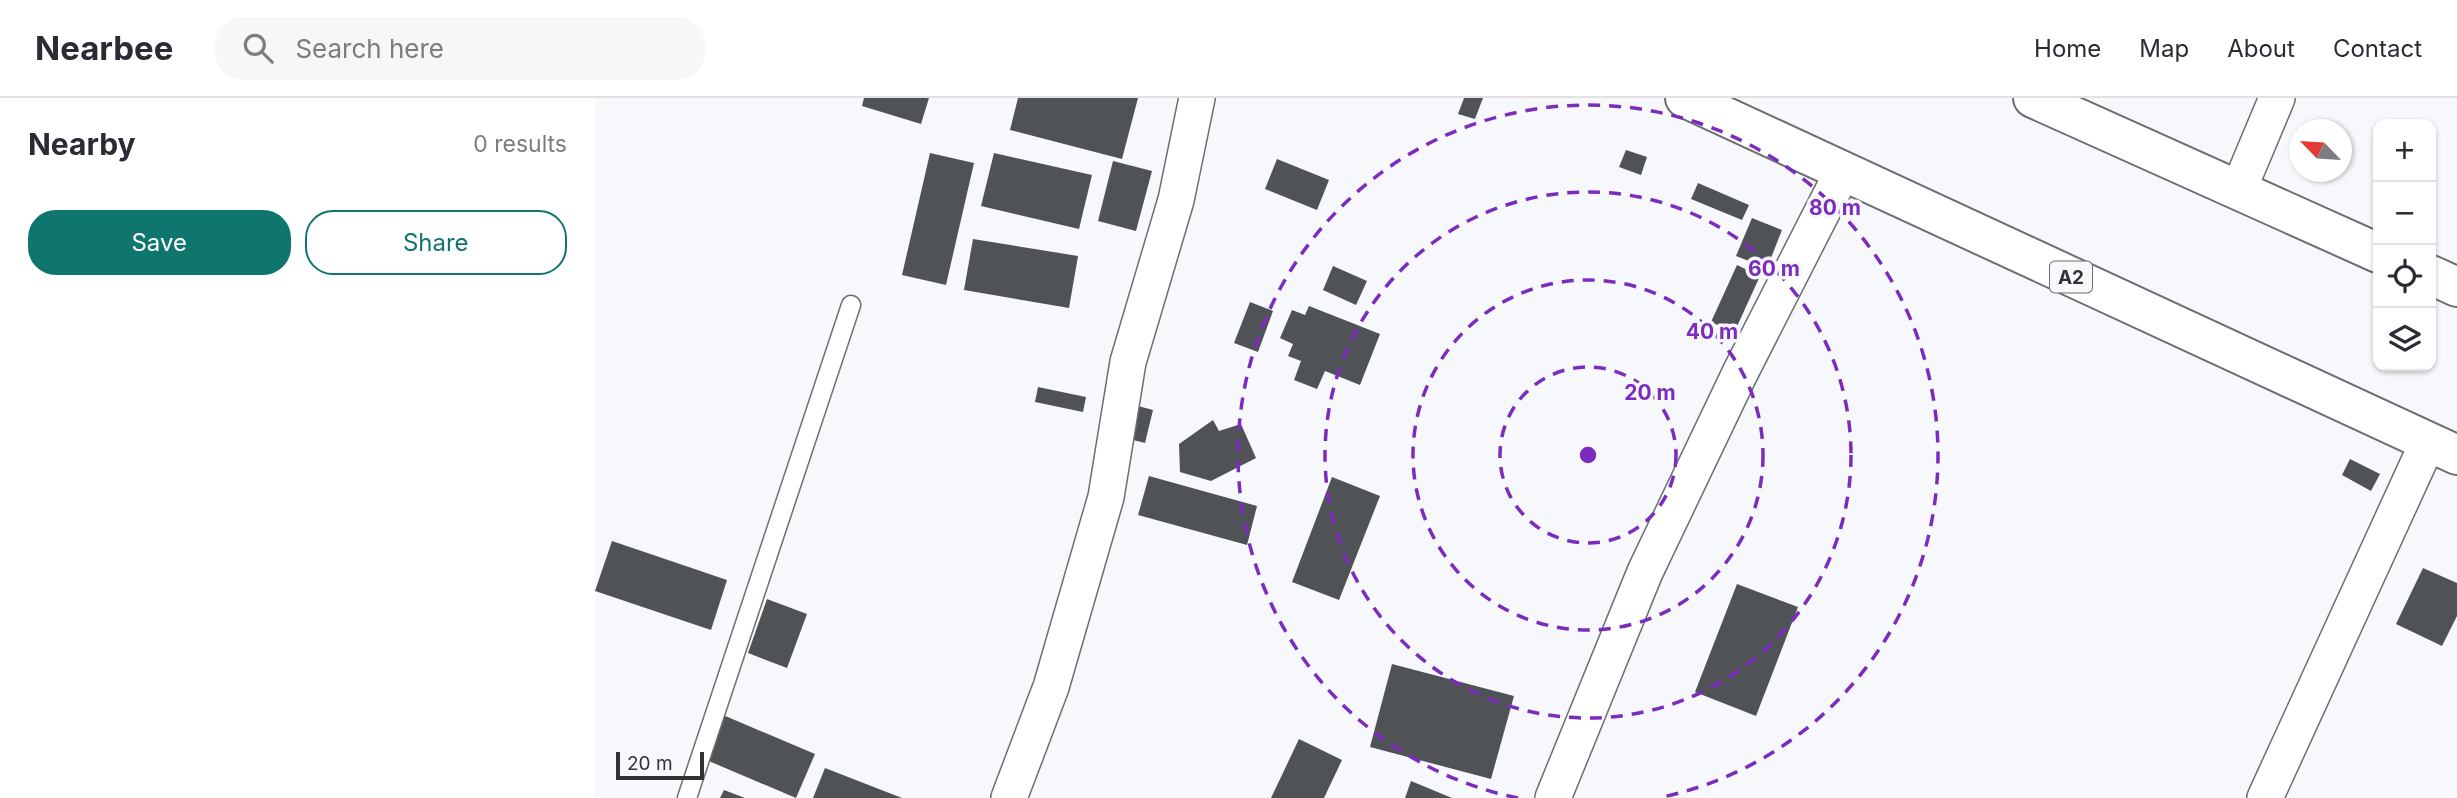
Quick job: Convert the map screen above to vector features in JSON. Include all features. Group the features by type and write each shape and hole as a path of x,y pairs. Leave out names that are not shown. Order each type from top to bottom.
{"highway":[{"name":"A2","path":"1685,98 2443,448"},
{"path":"2033,98 2373,251"},
{"path":"2436,277 2457,287"}],"street":[{"path":"1009,798 1051,687 1106,497 1128,362 1176,200 1197,98"},
{"path":"2238,191 2277,98"},
{"path":"1553,798 1645,572 1740,373 1843,171"},
{"path":"2265,798 2443,448"}],"lane":[{"path":"687,798 851,305"}],"building":[{"path":"864,98 929,98 921,124 862,106"},
{"path":"1018,98 1138,98 1122,159 1010,130"},
{"path":"1464,98 1483,98 1475,119 1458,114"},
{"path":"1626,150 1647,157 1641,175 1619,167"},
{"path":"930,153 974,163 946,285 902,275"},
{"path":"994,153 1092,175 1079,229 981,206"},
{"path":"1277,159 1329,180 1317,210 1265,189"},
{"path":"1113,161 1152,171 1136,231 1098,221"},
{"path":"1698,183 1749,205 1742,220 1691,199"},
{"path":"1752,218 1782,230 1767,268 1736,256"},
{"path":"973,239 1078,256 1069,308 964,290"},
{"path":"1737,265 1760,276 1734,333 1711,322"},
{"path":"1333,266 1367,281 1356,305 1323,290"},
{"path":"1250,302 1273,311 1258,352 1234,343"},
{"path":"1309,306 1380,334 1360,385 1325,371 1317,389 1294,380 1301,361 1288,356 1293,344 1280,338 1292,310 1305,315"},
{"path":"1038,387 1086,397 1083,412 1035,402"},
{"path":"1138,406 1153,410 1145,443 1129,439"},
{"path":"1213,420 1219,431 1241,424 1256,458 1211,481 1180,472 1179,444"},
{"path":"2350,459 2380,474 2371,491 2342,475"},
{"path":"1149,476 1257,506 1247,545 1138,515"},
{"path":"1332,477 1380,496 1339,600 1292,582"},
{"path":"612,541 727,580 711,630 595,591"},
{"path":"2423,568 2457,583 2457,616 2442,646 2396,624"},
{"path":"1737,584 1798,607 1756,716 1695,692"},
{"path":"767,599 807,614 787,668 748,653"},
{"path":"1392,664 1514,696 1491,779 1370,747"},
{"path":"723,715 815,754 796,798 704,759"},
{"path":"1299,739 1342,760 1324,798 1271,798"},
{"path":"825,768 902,798 813,798"},
{"path":"1411,781 1452,798 1405,798"},
{"path":"724,790 745,798 720,798"}]}
